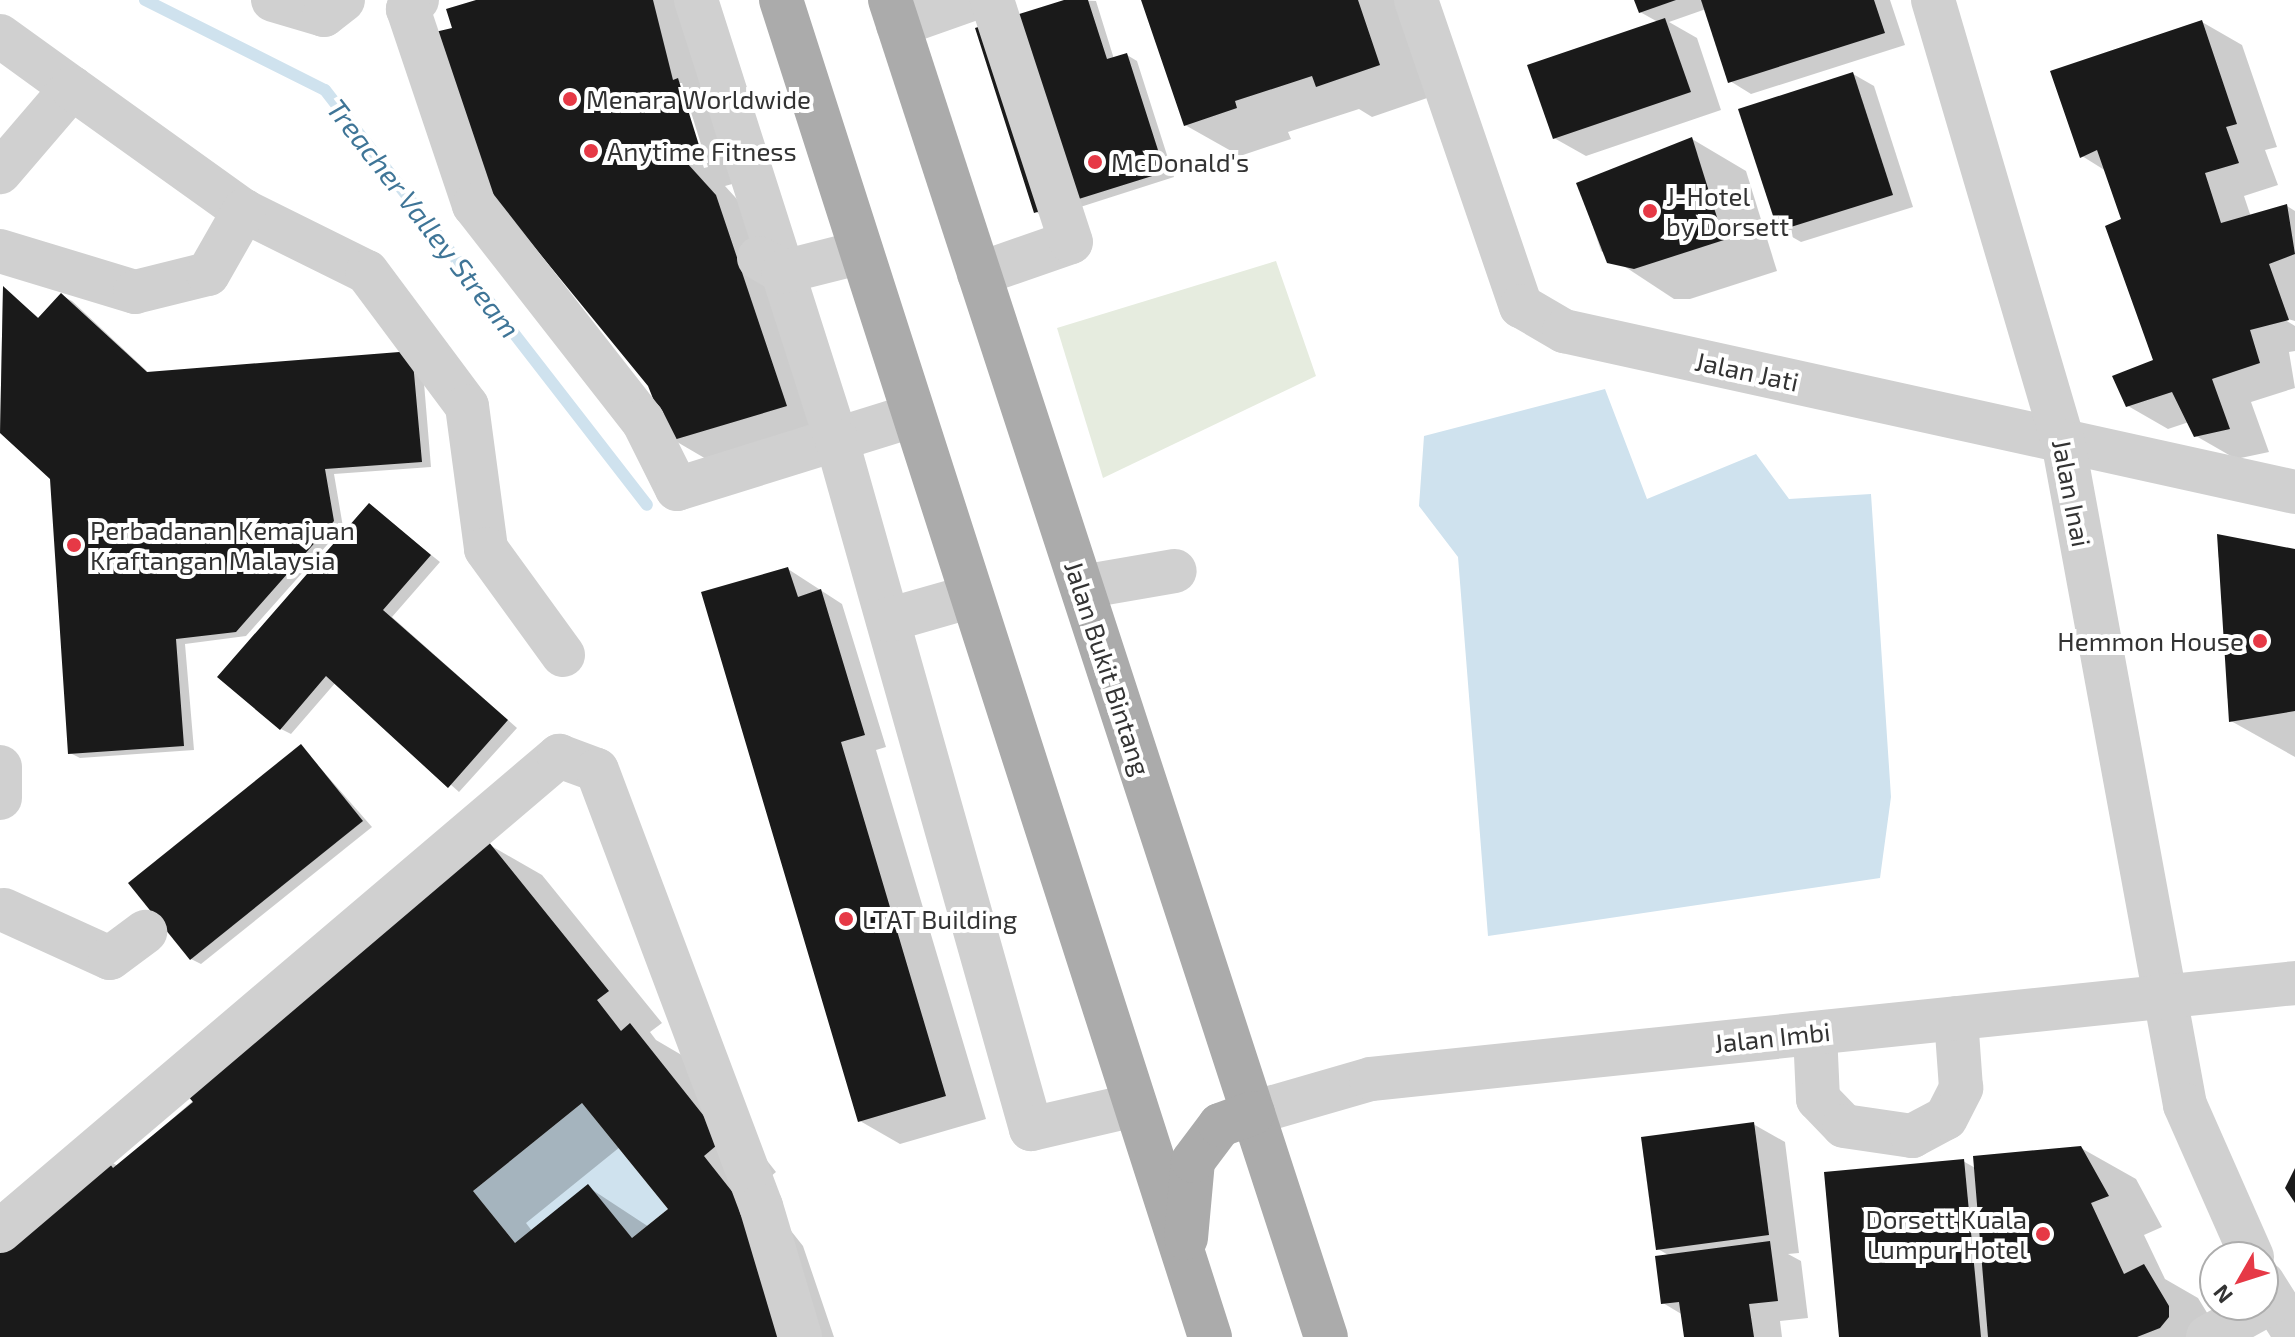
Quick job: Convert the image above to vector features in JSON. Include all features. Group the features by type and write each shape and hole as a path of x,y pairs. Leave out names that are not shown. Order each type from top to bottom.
{"main road":[{"path":"781,0 1210,1337"},
{"name":"Jalan Bukit Bintang","path":"894,7 1326,1337"},
{"path":"1185,1261 1193,1161 1220,1125 1253,1113"}],"street":[{"path":"273,0 324,15 343,0"},
{"path":"417,0 408,9 474,205 643,421 677,489 914,415"},
{"path":"667,0 747,250 825,445 888,620 1031,1129 1135,1105"},
{"path":"696,0 783,272 825,445"},
{"path":"894,7 969,0"},
{"path":"979,274 1071,242 992,0"},
{"name":"Jalan Jati","path":"1416,0 1521,306 1564,331 2295,492"},
{"name":"Jalan Inai","path":"1933,0 2063,441 2185,1105 2245,1241"},
{"path":"0,36 244,211 367,272 467,406 486,549 563,655"},
{"path":"0,172 72,88"},
{"path":"1,253 135,292 208,274 244,211"},
{"path":"747,250 783,272 862,252"},
{"path":"1082,587 1175,571"},
{"path":"888,620 972,596"},
{"path":"0,1231 559,756 597,770 761,1206 800,1337"},
{"path":"0,767 0,798"},
{"path":"1,902 110,958 145,932"},
{"name":"Jalan Imbi","path":"1253,1113 1371,1079 2295,983"},
{"path":"1815,1033 1818,1099 1844,1126 1912,1136 1946,1118 1961,1088 1956,1018"}],"shaded area":[{"path":"1276,261 1316,376 1103,478 1057,328"}],"water":[{"path":"1605,389 1647,499 1756,454 1789,499 1871,494 1891,797 1880,878 1488,936 1458,557 1419,506 1424,436"},
{"path":"582,1103 668,1209 632,1238 588,1185 515,1243 473,1191"}],"building":[{"path":"476,0 653,0 673,80 678,78 703,158 687,163 716,195 787,406 670,441 648,386 522,232 495,223 435,32 452,28 446,9"},
{"path":"1064,0 1088,0 1107,59 1127,53 1165,172 1034,213 975,28"},
{"path":"1141,0 1358,0 1380,65 1316,87 1312,76 1235,101 1237,108 1184,126"},
{"path":"1634,0 1676,0 1639,13"},
{"path":"1701,0 1874,0 1885,33 1728,83"},
{"path":"1665,18 1691,92 1553,139 1527,65"},
{"path":"2202,20 2237,124 2226,127 2239,163 2205,173 2221,223 2287,204 2295,254 2269,264 2289,320 2250,330 2260,363 2212,379 2230,429 2194,437 2172,392 2126,407 2112,376 2153,360 2105,226 2121,219 2097,150 2080,158 2050,71"},
{"path":"1853,72 1893,195 1778,231 1738,109"},
{"name":"J-Hotel by Dorsett","path":"1692,137 1724,240 1634,269 1607,263 1576,183"},
{"path":"3,286 38,318 61,293 147,372 412,351 422,462 325,469 334,521 236,632 176,639 184,746 68,754 50,479 0,433"},
{"path":"369,503 431,555 383,610 508,720 448,788 326,676 280,730 217,677"},
{"name":"Hemmon House","path":"2217,534 2295,549 2295,711 2229,722"},
{"name":"LTAT Building","path":"788,567 798,597 821,589 865,735 841,742 946,1096 858,1122 701,592"},
{"path":"301,744 363,821 190,960 128,883"},
{"path":"488,841 609,991 597,1000 621,1031 630,1023 723,1140 704,1156 749,1213 791,1337 0,1337 0,1240 104,1156 113,1168 193,1102 182,1089","holes":["582,1103 668,1209 632,1238 588,1184 515,1243 473,1191"]},
{"path":"1754,1122 1769,1235 1656,1250 1641,1137"},
{"name":"Dorsett Kuala Lumpur Hotel","path":"2081,1146 2109,1196 2091,1203 2124,1274 2144,1264 2169,1306 2169,1317 2160,1328 2137,1337 1988,1337 1973,1156"},
{"path":"1964,1159 1981,1337 1839,1337 1824,1172"},
{"path":"2295,1168 2295,1203 2285,1188"},
{"path":"1770,1241 1778,1301 1749,1304 1754,1337 1684,1337 1679,1302 1661,1304 1655,1256"}],"waterway":[{"name":"Treacher Valley Stream","path":"145,0 325,90 647,505"}],"place":[{"name":"Menara Worldwide","path":"570,99"},
{"name":"Anytime Fitness","path":"591,151"},
{"name":"McDonald's","path":"1095,162"},
{"name":"J-Hotel by Dorsett","path":"1650,211"},
{"name":"Perbadanan Kemajuan Kraftangan Malaysia","path":"74,545"},
{"name":"Hemmon House","path":"2260,641"},
{"name":"LTAT Building","path":"846,919"},
{"name":"Dorsett Kuala Lumpur Hotel","path":"2043,1234"}]}
